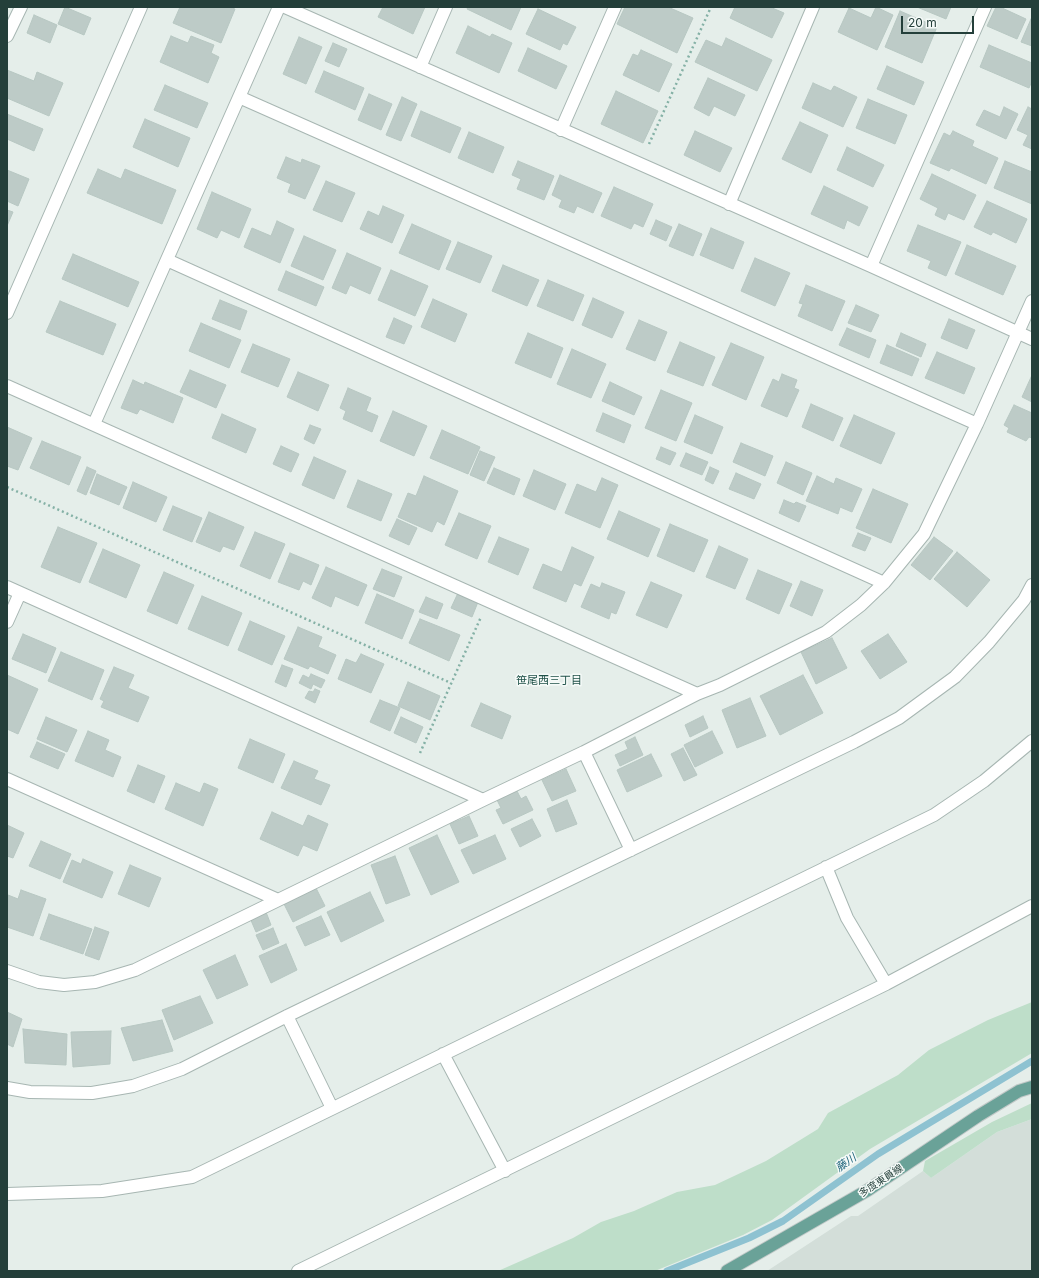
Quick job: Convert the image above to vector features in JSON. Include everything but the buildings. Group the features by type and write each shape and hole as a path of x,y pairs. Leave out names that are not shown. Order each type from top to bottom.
{"main road":[{"name":"多度東員線","path":"727,1271 868,1190 978,1116 1019,1091 1032,1087"}],"street":[{"path":"7,36 21,7"},
{"path":"7,313 141,7"},
{"path":"94,424 279,7"},
{"path":"285,7 872,266 1032,339"},
{"path":"420,67 446,7"},
{"path":"561,130 615,7"},
{"path":"729,204 813,7"},
{"path":"872,266 985,7"},
{"path":"239,97 977,424"},
{"path":"167,260 884,583"},
{"path":"7,971 40,982 64,985 95,982 114,978 135,970 482,800 584,752 697,694 720,685 826,632 861,605 884,583 924,534 977,424 1032,302"},
{"path":"7,386 697,694"},
{"path":"7,1088 30,1092 92,1092 133,1086 182,1069 287,1016 632,850 899,718 955,676 989,642 1028,601 1032,585"},
{"path":"7,587 482,800"},
{"path":"7,622 20,593"},
{"path":"7,1194 102,1191 192,1176 934,815 984,781 1032,741"},
{"path":"584,752 632,850"},
{"path":"7,779 278,900"},
{"path":"826,867 847,918 886,984"},
{"path":"298,1271 886,984 1032,906"},
{"path":"287,1016 332,1108"},
{"path":"443,1054 505,1171"}],"path":[{"path":"649,144 711,7"},
{"path":"7,487 451,684"},
{"path":"420,753 483,613"}],"shaded area":[{"path":"1032,1119 1032,1271 767,1271 851,1216 858,1216 923,1171 931,1178 997,1132"}],"green space":[{"path":"1032,1002 1032,1053 870,1149 772,1220 743,1235 655,1271 498,1271 573,1238 601,1222 634,1211 677,1192 715,1185 766,1161 818,1129 828,1113 898,1075 929,1050 988,1020"},
{"path":"1032,1103 1032,1119 997,1132 931,1178 923,1171 925,1161 992,1122"}],"waterway":[{"name":"藤川","path":"667,1271 749,1238 783,1221 878,1154 1032,1061"}],"district":[{"name":"笹尾西三丁目","path":"549,681"}]}
